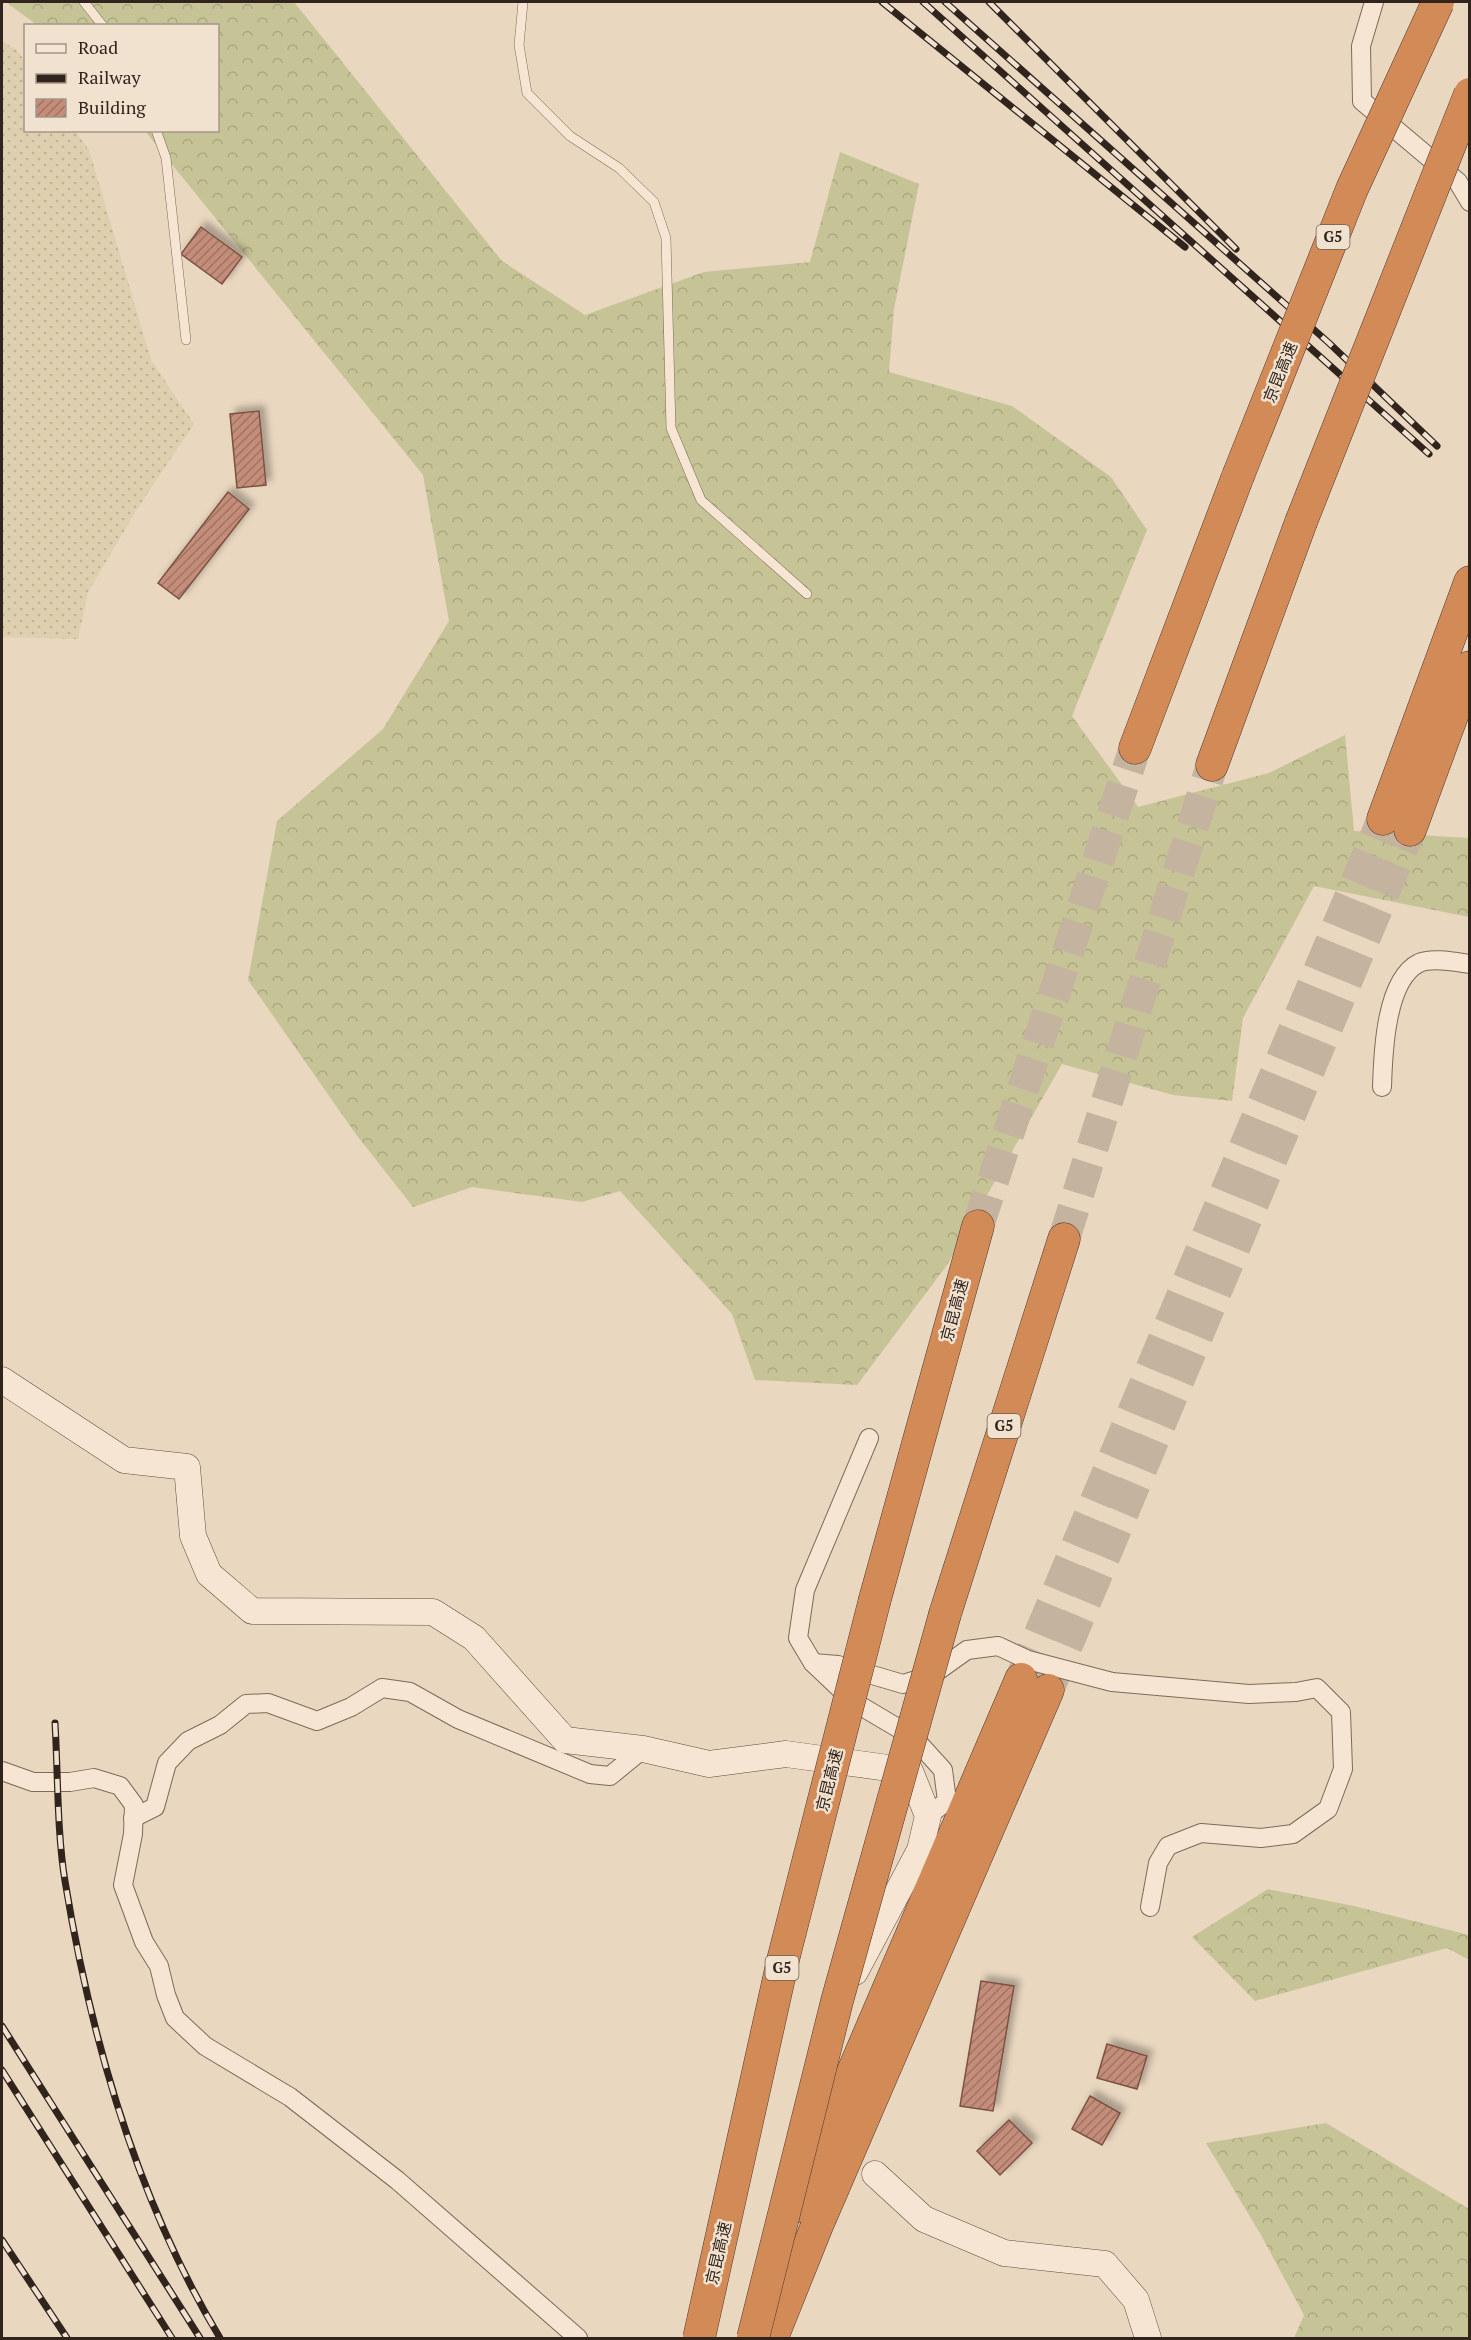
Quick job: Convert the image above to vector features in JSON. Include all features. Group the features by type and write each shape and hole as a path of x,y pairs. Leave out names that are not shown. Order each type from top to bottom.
{"highway":[{"name":"京昆高速","path":"1135,748 1238,476 1352,189 1438,2"},
{"path":"1212,765 1301,522 1470,94"},
{"path":"1470,582 1397,824 1470,667"},
{"name":"京昆高速","path":"699,2338 783,1960 874,1599 978,1226"},
{"name":"G5","path":"753,2338 837,2001 945,1614 1064,1239"},
{"path":"744,2338 797,2202 1035,1684 772,2338"}],"street":[{"path":"1374,2 1361,46 1362,101 1458,182 1470,202"},
{"path":"1382,1087 1384,1050 1394,995 1409,971 1420,962 1470,964"},
{"path":"2,1380 124,1460 186,1467 193,1536 209,1574 252,1611 433,1612 474,1638 565,1740 643,1749 710,1764 786,1754 910,1771 928,1816 920,1850 865,1950 813,2068 804,2116 814,2126"},
{"path":"868,1438 805,1590 798,1638 813,1664 854,1702 913,1737 943,1770 947,1801 928,1816"},
{"path":"813,1664 838,1665 903,1684 932,1675 967,1650 998,1646 1028,1660 1112,1682 1249,1694 1296,1692 1317,1688 1341,1712 1343,1769 1328,1809 1293,1834 1260,1838 1201,1833 1168,1846 1158,1863 1150,1907"},
{"path":"133,1818 155,1807 167,1763 188,1741 220,1725 246,1704 268,1703 317,1720 351,1707 382,1688 410,1692 458,1719 591,1774 610,1776 643,1749"},
{"path":"2,1771 33,1782 70,1782 94,1778 120,1786 134,1805 123,1885 144,1942 159,1966 166,1995 175,2018 205,2046 290,2097 397,2180 578,2338"},
{"path":"875,2174 924,2219 1004,2253 1105,2264 1136,2300 1148,2338"}],"lane":[{"path":"84,2 101,24"},
{"path":"523,2 519,45 527,93 570,136 619,168 654,202 666,238 671,428 701,500 807,594"},
{"path":"157,132 166,158 186,340"}],"shaded area":[{"path":"2,41 18,51 24,60 24,132 76,132 89,150 151,360 194,424 139,506 88,592 78,639 2,637"}],"green space":[{"path":"6,2 294,2 502,261 585,315 704,272 810,262 840,152 919,184 894,309 889,372 1012,406 1111,477 1147,530 1072,716 1138,807 1269,773 1345,735 1354,831 1469,838 1469,917 1314,886 1243,1018 1232,1101 1173,1095 1062,1064 947,1265 857,1385 755,1380 732,1314 620,1191 582,1202 472,1187 413,1207 355,1133 248,980 277,821 383,729 449,621 423,475 146,132 219,132 219,24 36,24"},
{"path":"1268,1889 1354,1906 1469,1935 1469,1960 1447,1948 1255,2001 1192,1937"},
{"path":"1326,2123 1469,2209 1469,2338 1294,2338 1304,2315 1261,2235 1206,2143"}],"building":[{"path":"201,227 242,257 222,284 181,254"},
{"path":"259,411 266,485 237,488 230,414"},
{"path":"228,492 249,509 179,599 158,583"},
{"path":"981,1981 1014,1986 993,2111 960,2106"},
{"path":"1107,2044 1147,2056 1137,2089 1097,2078"},
{"path":"1090,2096 1120,2113 1102,2145 1072,2129"},
{"path":"1009,2120 1032,2143 1000,2175 977,2151"}],"tunnel":[{"path":"978,1226 1135,748"},
{"path":"1064,1239 1212,765"},
{"path":"1021,1679 1383,819"},
{"path":"1048,1690 1410,830"}],"railway":[{"path":"882,2 1185,247"},
{"path":"923,2 1429,454"},
{"path":"945,2 1329,343 1437,446"},
{"path":"989,2 1236,249"},
{"path":"55,1723 62,1862 76,1941 104,2059 141,2175 164,2231 220,2338"},
{"path":"2,2026 200,2338"},
{"path":"2,2070 172,2338"},
{"path":"2,2240 67,2338"}]}
